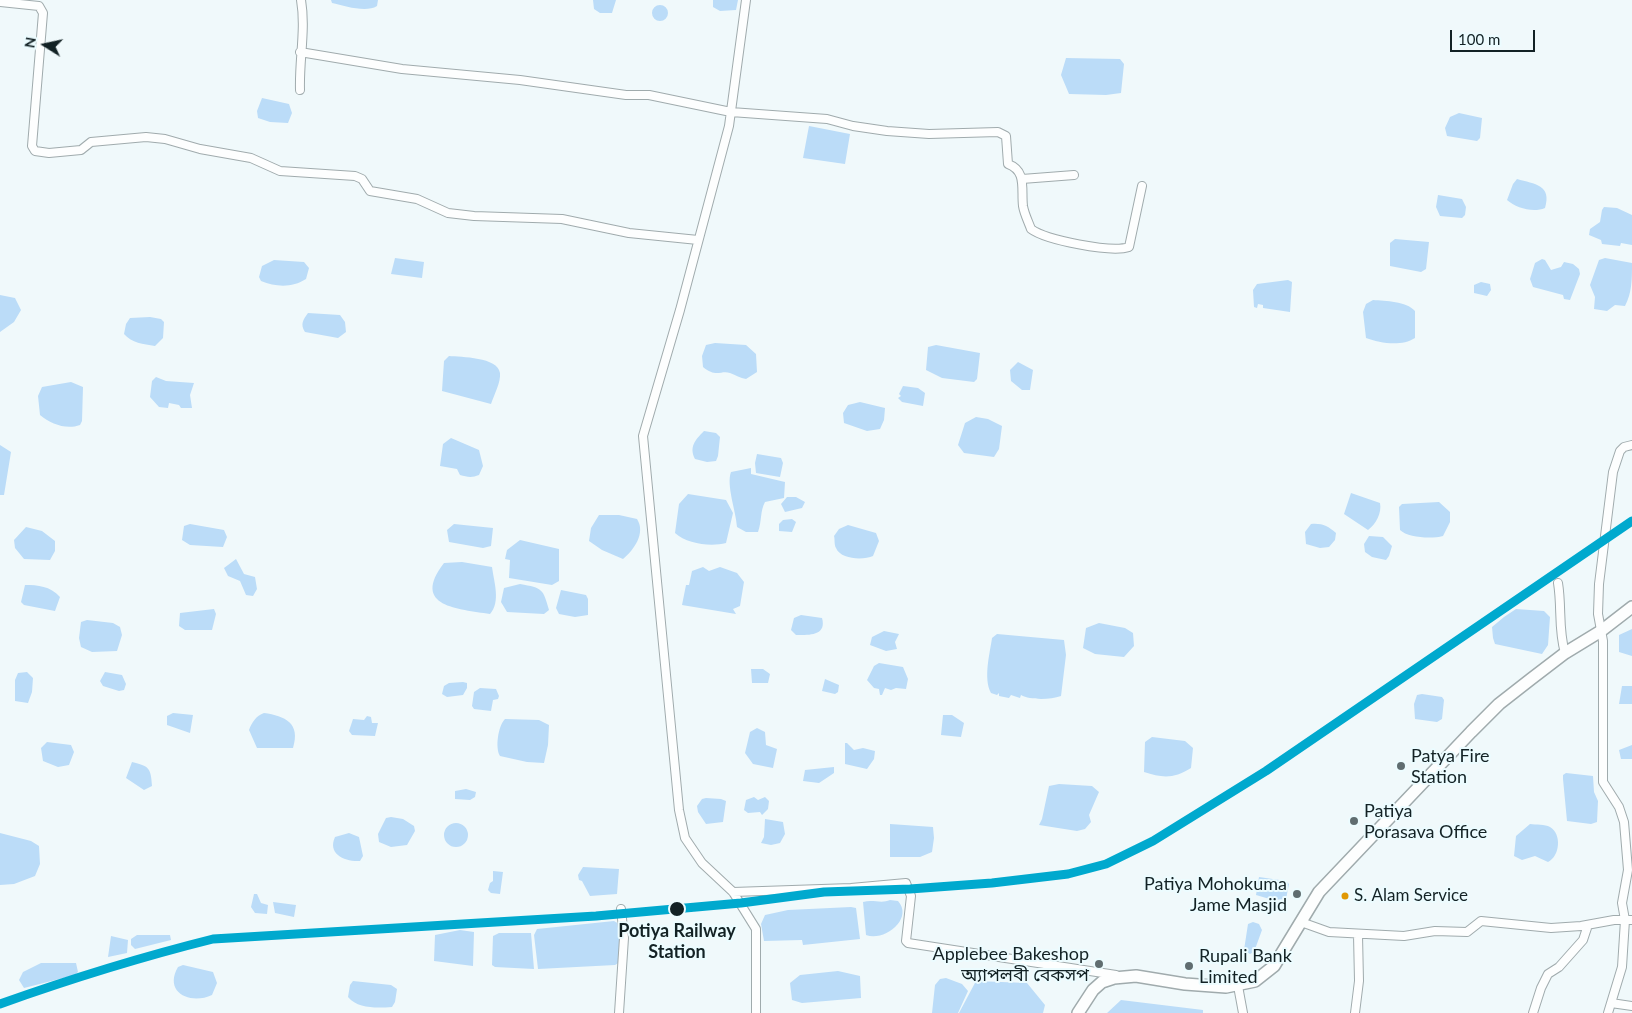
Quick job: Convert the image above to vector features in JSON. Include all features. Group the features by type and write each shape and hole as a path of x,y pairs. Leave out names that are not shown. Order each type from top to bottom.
{"highway":[{"path":"1078,1013 1089,995 1102,982 1124,976 1136,976 1184,984 1238,986 1255,981 1274,966 1319,892 1499,704 1565,653 1601,631 1632,607"}],"street":[{"path":"300,90 300,52 304,14 301,0"},
{"path":"746,0 731,112 698,240 643,436 679,810 685,838 702,863 734,892 756,928 756,1013"},
{"path":"0,2 39,6 43,12 32,146 35,150 49,153 81,150 91,142 146,137 165,139 200,149 251,158 280,172 355,176 362,179 370,192 417,199 448,213 474,216 562,218 629,233 698,240"},
{"path":"300,52 402,69 520,80 626,95 649,95 731,112 827,119 853,126 887,131 929,134 998,132 1006,136 1008,164 1016,167 1022,174 1023,207 1033,230 1081,245 1102,248 1129,247 1142,186"},
{"path":"1022,179 1074,175"},
{"path":"1608,1013 1622,967 1628,920 1622,902 1628,870 1624,822 1619,807 1603,782 1599,584 1611,481 1620,451 1624,447 1632,445"},
{"path":"1558,583 1561,600 1559,628 1565,653"},
{"path":"734,892 851,888 906,883 911,896 906,941 908,942 1124,976"},
{"path":"619,1013 624,938 621,908"},
{"path":"1301,922 1318,930 1358,935 1404,936 1435,930 1467,932 1481,921 1551,928 1628,920"},
{"path":"1533,1013 1541,988 1548,974 1559,967 1582,940 1588,925"},
{"path":"1355,1013 1359,982 1358,935"},
{"path":"1238,986 1243,1013"},
{"path":"1611,1003 1632,1006"}],"water":[{"path":"331,0 378,0 377,6 361,9 332,3"},
{"path":"593,0 616,0 612,13 600,13 594,9"},
{"path":"713,0 738,0 736,10 720,11 713,7"},
{"path":"657,5 663,5 668,10 666,19 657,21 652,16 652,10"},
{"path":"1066,58 1120,59 1124,64 1121,93 1106,95 1069,94 1061,75"},
{"path":"262,98 289,104 292,113 288,123 270,122 258,118 257,111"},
{"path":"1459,113 1482,118 1480,138 1477,141 1447,136 1445,128 1450,117"},
{"path":"809,126 850,134 845,164 803,158"},
{"path":"1517,179 1536,184 1544,190 1547,200 1545,208 1525,209 1507,200"},
{"path":"1438,195 1462,199 1466,207 1465,215 1462,218 1440,216 1436,207"},
{"path":"1604,207 1617,208 1632,215 1632,245 1621,243 1620,246 1602,244 1601,240 1589,235 1590,229 1600,222"},
{"path":"1395,239 1429,242 1426,269 1421,272 1390,266 1390,243"},
{"path":"395,258 424,262 422,278 391,274"},
{"path":"1605,258 1632,263 1632,280 1625,306 1615,305 1607,311 1594,309 1595,297 1590,285 1599,260"},
{"path":"1542,259 1545,260 1551,270 1561,267 1564,262 1573,264 1579,269 1580,274 1570,300 1564,299 1563,295 1533,287 1530,279 1535,263"},
{"path":"274,260 304,262 309,268 306,279 284,286 261,281 259,277 262,266"},
{"path":"1288,280 1292,282 1290,312 1263,308 1263,305 1258,304 1257,308 1254,307 1253,290 1257,284"},
{"path":"1481,282 1490,284 1491,290 1487,296 1474,293 1474,285"},
{"path":"0,295 15,298 21,310 14,322 0,332"},
{"path":"1373,300 1401,303 1415,311 1415,338 1397,343 1384,343 1366,338 1363,312 1366,304"},
{"path":"308,313 340,315 345,322 346,332 338,338 305,332 303,322"},
{"path":"150,317 161,319 164,322 163,338 155,346 134,341 124,334 126,324 130,318"},
{"path":"715,343 746,345 756,354 757,372 746,379 727,372 711,372 703,367 702,356 706,345"},
{"path":"936,345 980,353 977,379 974,382 942,378 926,370 928,347"},
{"path":"449,356 478,359 493,364 498,368 500,373 499,380 491,404 442,391 444,361"},
{"path":"1018,362 1033,370 1030,390 1022,390 1011,381 1010,370"},
{"path":"156,377 166,381 194,383 190,395 192,408 181,408 179,405 169,403 168,408 159,407 150,397 152,381"},
{"path":"71,382 83,387 82,421 80,425 69,427 59,425 40,415 38,396 42,387"},
{"path":"903,386 918,388 925,393 923,406 902,402 898,398 901,396 899,394"},
{"path":"860,402 885,408 884,420 880,429 867,431 844,423 843,413 848,405"},
{"path":"976,417 988,419 1002,426 999,449 994,457 964,453 958,445 965,423"},
{"path":"704,431 716,433 720,437 716,461 707,462 695,459 693,455 694,444"},
{"path":"451,438 479,450 483,466 479,475 472,477 460,475 457,469 440,466 443,444"},
{"path":"0,445 11,452 4,495 0,495"},
{"path":"757,454 781,458 783,463 780,477 756,473 755,463"},
{"path":"751,468 751,474 785,482 784,498 765,502 758,532 746,532 737,527 730,491 731,472"},
{"path":"1351,493 1380,503 1378,518 1368,530 1344,514"},
{"path":"688,494 726,500 733,513 726,543 713,545 699,544 686,540 675,533 679,504"},
{"path":"787,497 796,497 805,502 802,508 785,512 781,504"},
{"path":"1439,502 1450,512 1450,522 1443,536 1420,537 1409,535 1400,530 1399,507 1402,504"},
{"path":"599,515 619,515 637,519 640,530 638,541 623,559 602,550 589,541 591,528"},
{"path":"792,519 796,522 792,532 779,531 779,524 783,520"},
{"path":"190,524 224,530 227,537 223,547 190,545 182,540 184,526"},
{"path":"454,524 493,528 491,546 483,548 449,542 447,530"},
{"path":"1311,524 1325,526 1336,533 1335,540 1329,547 1320,548 1306,544 1305,532"},
{"path":"848,525 876,533 879,541 873,556 853,558 839,552 835,547 834,536 839,529"},
{"path":"26,527 42,531 55,541 55,551 50,560 24,559 15,548 14,540"},
{"path":"1369,536 1383,537 1392,546 1386,560 1372,557 1365,552 1364,544"},
{"path":"520,540 559,549 559,581 552,585 509,578 510,560 505,559 507,550"},
{"path":"236,559 244,574 255,577 257,589 253,596 246,595 240,581 228,576 224,568"},
{"path":"462,562 492,567 496,598 490,614 453,607 435,597 432,589 435,578 444,563"},
{"path":"703,567 709,571 720,567 737,573 744,582 740,606 733,609 736,614 682,605 686,585 689,585 692,571"},
{"path":"520,584 538,588 545,598 549,610 544,614 507,612 501,602 504,588"},
{"path":"25,585 44,587 56,593 60,597 55,611 24,605 21,602"},
{"path":"561,590 586,595 588,599 588,615 575,617 559,614 556,608"},
{"path":"214,609 216,614 212,630 185,630 179,626 180,613"},
{"path":"1516,609 1544,611 1550,617 1548,645 1542,654 1495,644 1492,627"},
{"path":"801,615 822,618 822,628 816,633 796,635 791,630 794,618"},
{"path":"87,620 113,623 120,627 122,635 117,651 92,652 81,647 79,638 81,622"},
{"path":"1099,623 1125,628 1133,633 1134,646 1124,657 1095,654 1083,648 1086,628"},
{"path":"1632,629 1632,656 1619,652 1619,635"},
{"path":"884,631 899,634 895,642 897,649 886,651 870,645 872,637"},
{"path":"997,634 1064,640 1066,655 1061,696 1040,699 1021,695 1020,698 1011,695 1009,698 999,696 999,693 997,695 991,693 987,680 988,666 992,638"},
{"path":"879,663 903,667 908,679 906,689 896,688 891,690 885,688 882,695 880,695 879,689 874,688 867,680 874,666"},
{"path":"751,669 763,669 770,674 768,683 752,683"},
{"path":"27,672 33,678 32,692 28,703 15,701 15,680 18,673"},
{"path":"105,672 122,675 126,684 124,690 119,691 103,686 100,681"},
{"path":"825,679 839,685 838,692 835,694 822,691"},
{"path":"449,683 467,683 467,688 463,695 447,697 442,694 444,686"},
{"path":"1622,686 1632,686 1632,704 1619,704"},
{"path":"480,688 496,689 499,696 498,699 493,700 491,711 474,709 472,706 474,692"},
{"path":"1417,695 1442,697 1444,700 1442,719 1437,722 1415,719 1414,704"},
{"path":"173,713 193,715 190,733 167,725 167,716"},
{"path":"264,713 279,716 289,722 295,732 293,748 257,748 249,730 251,724"},
{"path":"943,715 952,715 964,723 961,737 941,735"},
{"path":"367,716 371,717 372,723 378,723 375,736 352,735 349,731 353,719 364,720"},
{"path":"505,719 539,720 549,725 548,745 544,763 527,762 500,756 498,752 498,737"},
{"path":"757,728 765,732 766,745 777,749 773,768 753,764 745,753 750,732"},
{"path":"1152,737 1185,741 1193,748 1191,768 1173,776 1144,772 1145,742"},
{"path":"47,742 71,745 74,752 69,765 58,767 43,761 41,748"},
{"path":"845,743 854,750 863,748 875,751 874,759 867,769 845,764"},
{"path":"1632,745 1632,759 1621,759 1619,750"},
{"path":"132,762 148,769 151,775 152,786 144,790 126,778"},
{"path":"834,767 834,773 819,783 803,781 805,770"},
{"path":"1566,773 1593,776 1594,792 1598,801 1597,822 1591,824 1567,821 1563,779 1563,775"},
{"path":"1059,784 1092,786 1099,792 1089,815 1091,822 1085,829 1077,831 1039,825 1049,786"},
{"path":"466,789 476,792 475,797 470,800 455,799 455,791"},
{"path":"754,797 758,800 765,797 769,801 768,809 762,815 760,812 748,813 744,810 746,800"},
{"path":"702,799 726,801 723,822 706,824 698,812 697,806"},
{"path":"386,818 403,819 414,826 415,831 407,845 391,847 379,842 378,834"},
{"path":"765,819 783,822 785,834 780,843 771,845 761,843 764,837"},
{"path":"456,823 465,826 468,835 465,844 456,847 447,844 444,835 447,826"},
{"path":"890,824 933,827 932,852 920,857 890,857"},
{"path":"1530,824 1548,826 1554,830 1558,845 1555,855 1548,862 1535,856 1522,860 1514,856 1516,836"},
{"path":"0,833 31,841 39,846 40,864 35,876 14,884 0,885"},
{"path":"349,833 359,837 363,856 360,861 343,858 333,848 335,837"},
{"path":"583,867 619,869 617,894 590,896 582,881 579,880 578,875"},
{"path":"493,871 503,872 500,894 491,893 488,890 490,883 493,881"},
{"path":"1259,877 1286,881 1289,884 1286,899 1273,900 1256,895"},
{"path":"254,894 257,894 261,903 268,905 267,914 255,913 251,907"},
{"path":"898,901 902,908 900,922 881,935 866,935 863,902"},
{"path":"273,902 296,905 294,917 275,913"},
{"path":"856,908 860,939 803,945 802,940 764,941 761,924 765,915 788,910"},
{"path":"614,921 619,924 620,962 615,965 538,969 534,935 537,929"},
{"path":"1253,922 1259,924 1262,930 1254,952 1250,954 1244,950 1248,924"},
{"path":"460,930 474,932 473,966 434,961 435,935"},
{"path":"499,933 531,933 534,969 495,967 492,965 493,936"},
{"path":"137,935 170,935 171,940 135,949 131,945 131,939"},
{"path":"111,936 128,940 127,953 108,957"},
{"path":"41,963 76,963 78,972 75,975 24,988 19,980 23,972"},
{"path":"183,965 213,972 217,983 212,995 204,998 188,997 177,990 174,984 174,976 178,967"},
{"path":"838,971 860,976 861,998 802,1003 792,1000 790,983 800,975"},
{"path":"946,978 962,984 968,991 958,1013 932,1013 935,985 940,979"},
{"path":"353,981 391,985 397,989 395,1002 392,1007 368,1007 357,1004 348,997 350,985"},
{"path":"976,981 1027,983 1045,1005 1043,1013 959,1013"},
{"path":"1121,1000 1203,1010 1203,1013 1107,1013"}],"transit line":[{"path":"0,1004 106,969 213,939 596,916 741,903 824,892 910,889 992,883 1068,874 1106,864 1153,841 1266,771 1632,521"}],"place":[{"name":"Patya Fire Station","path":"1401,766"},
{"name":"Patiya Porasava Office","path":"1354,821"},
{"name":"Patiya Mohokuma Jame Masjid","path":"1297,894"},
{"name":"S. Alam Service","path":"1345,896"},
{"name":"Potiya Railway Station","path":"677,909"},
{"name":"Applebee Bakeshop অ্যাপলবী বেকসপ","path":"1099,964"},
{"name":"Rupali Bank Limited","path":"1189,966"}]}
